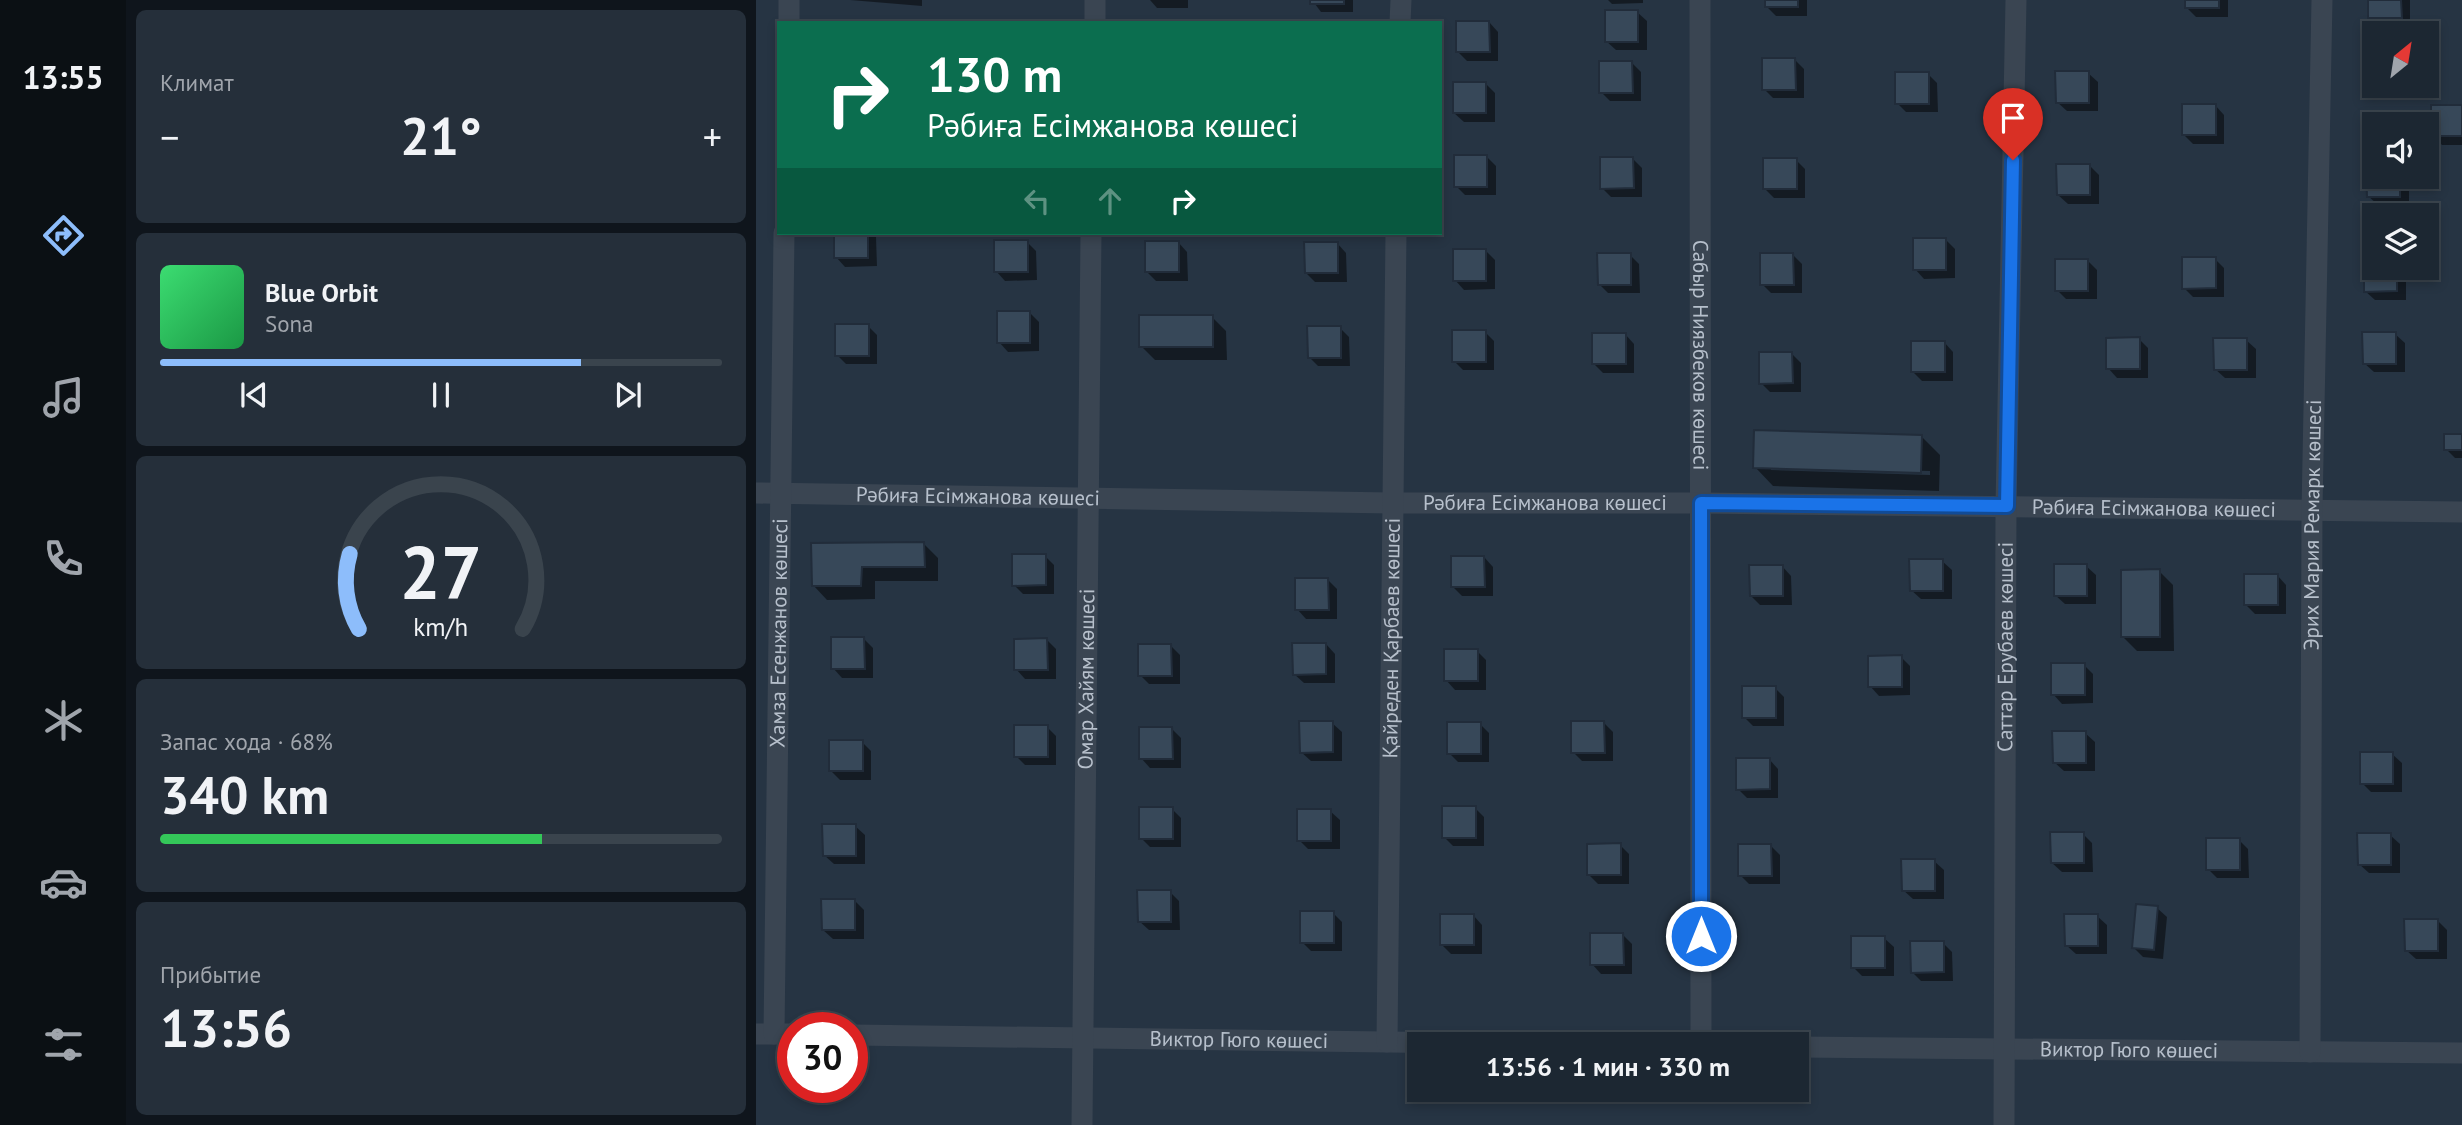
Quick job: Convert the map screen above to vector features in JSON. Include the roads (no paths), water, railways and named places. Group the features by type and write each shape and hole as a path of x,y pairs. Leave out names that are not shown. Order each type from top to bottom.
{"street":[{"path":"789,0 789,21"},
{"path":"1095,0 1095,21"},
{"path":"1400,21 1401,0"},
{"name":"Сабыр Ниязбеков көшесі","path":"1700,0 1701,1032"},
{"name":"Саттар Ерубаев көшесі","path":"2004,1125 2002,1050 2007,506 2016,0"},
{"name":"Эрих Мария Ремарк көшесі","path":"2310,1052 2312,510 2322,0"},
{"name":"Хамза Есенжанов көшесі","path":"774,1034 784,235"},
{"name":"Омар Хайям көшесі","path":"1082,1125 1091,235"},
{"name":"Қайреден Қарбаев көшесі","path":"1387,1042 1396,235"},
{"name":"Рәбиға Есімжанова көшесі","path":"756,492 1391,503 1701,503 2462,512"},
{"name":"Виктор Гюго көшесі","path":"868,1035 1407,1042"},
{"name":"Виктор Гюго көшесі","path":"1809,1047 2462,1053"}]}
